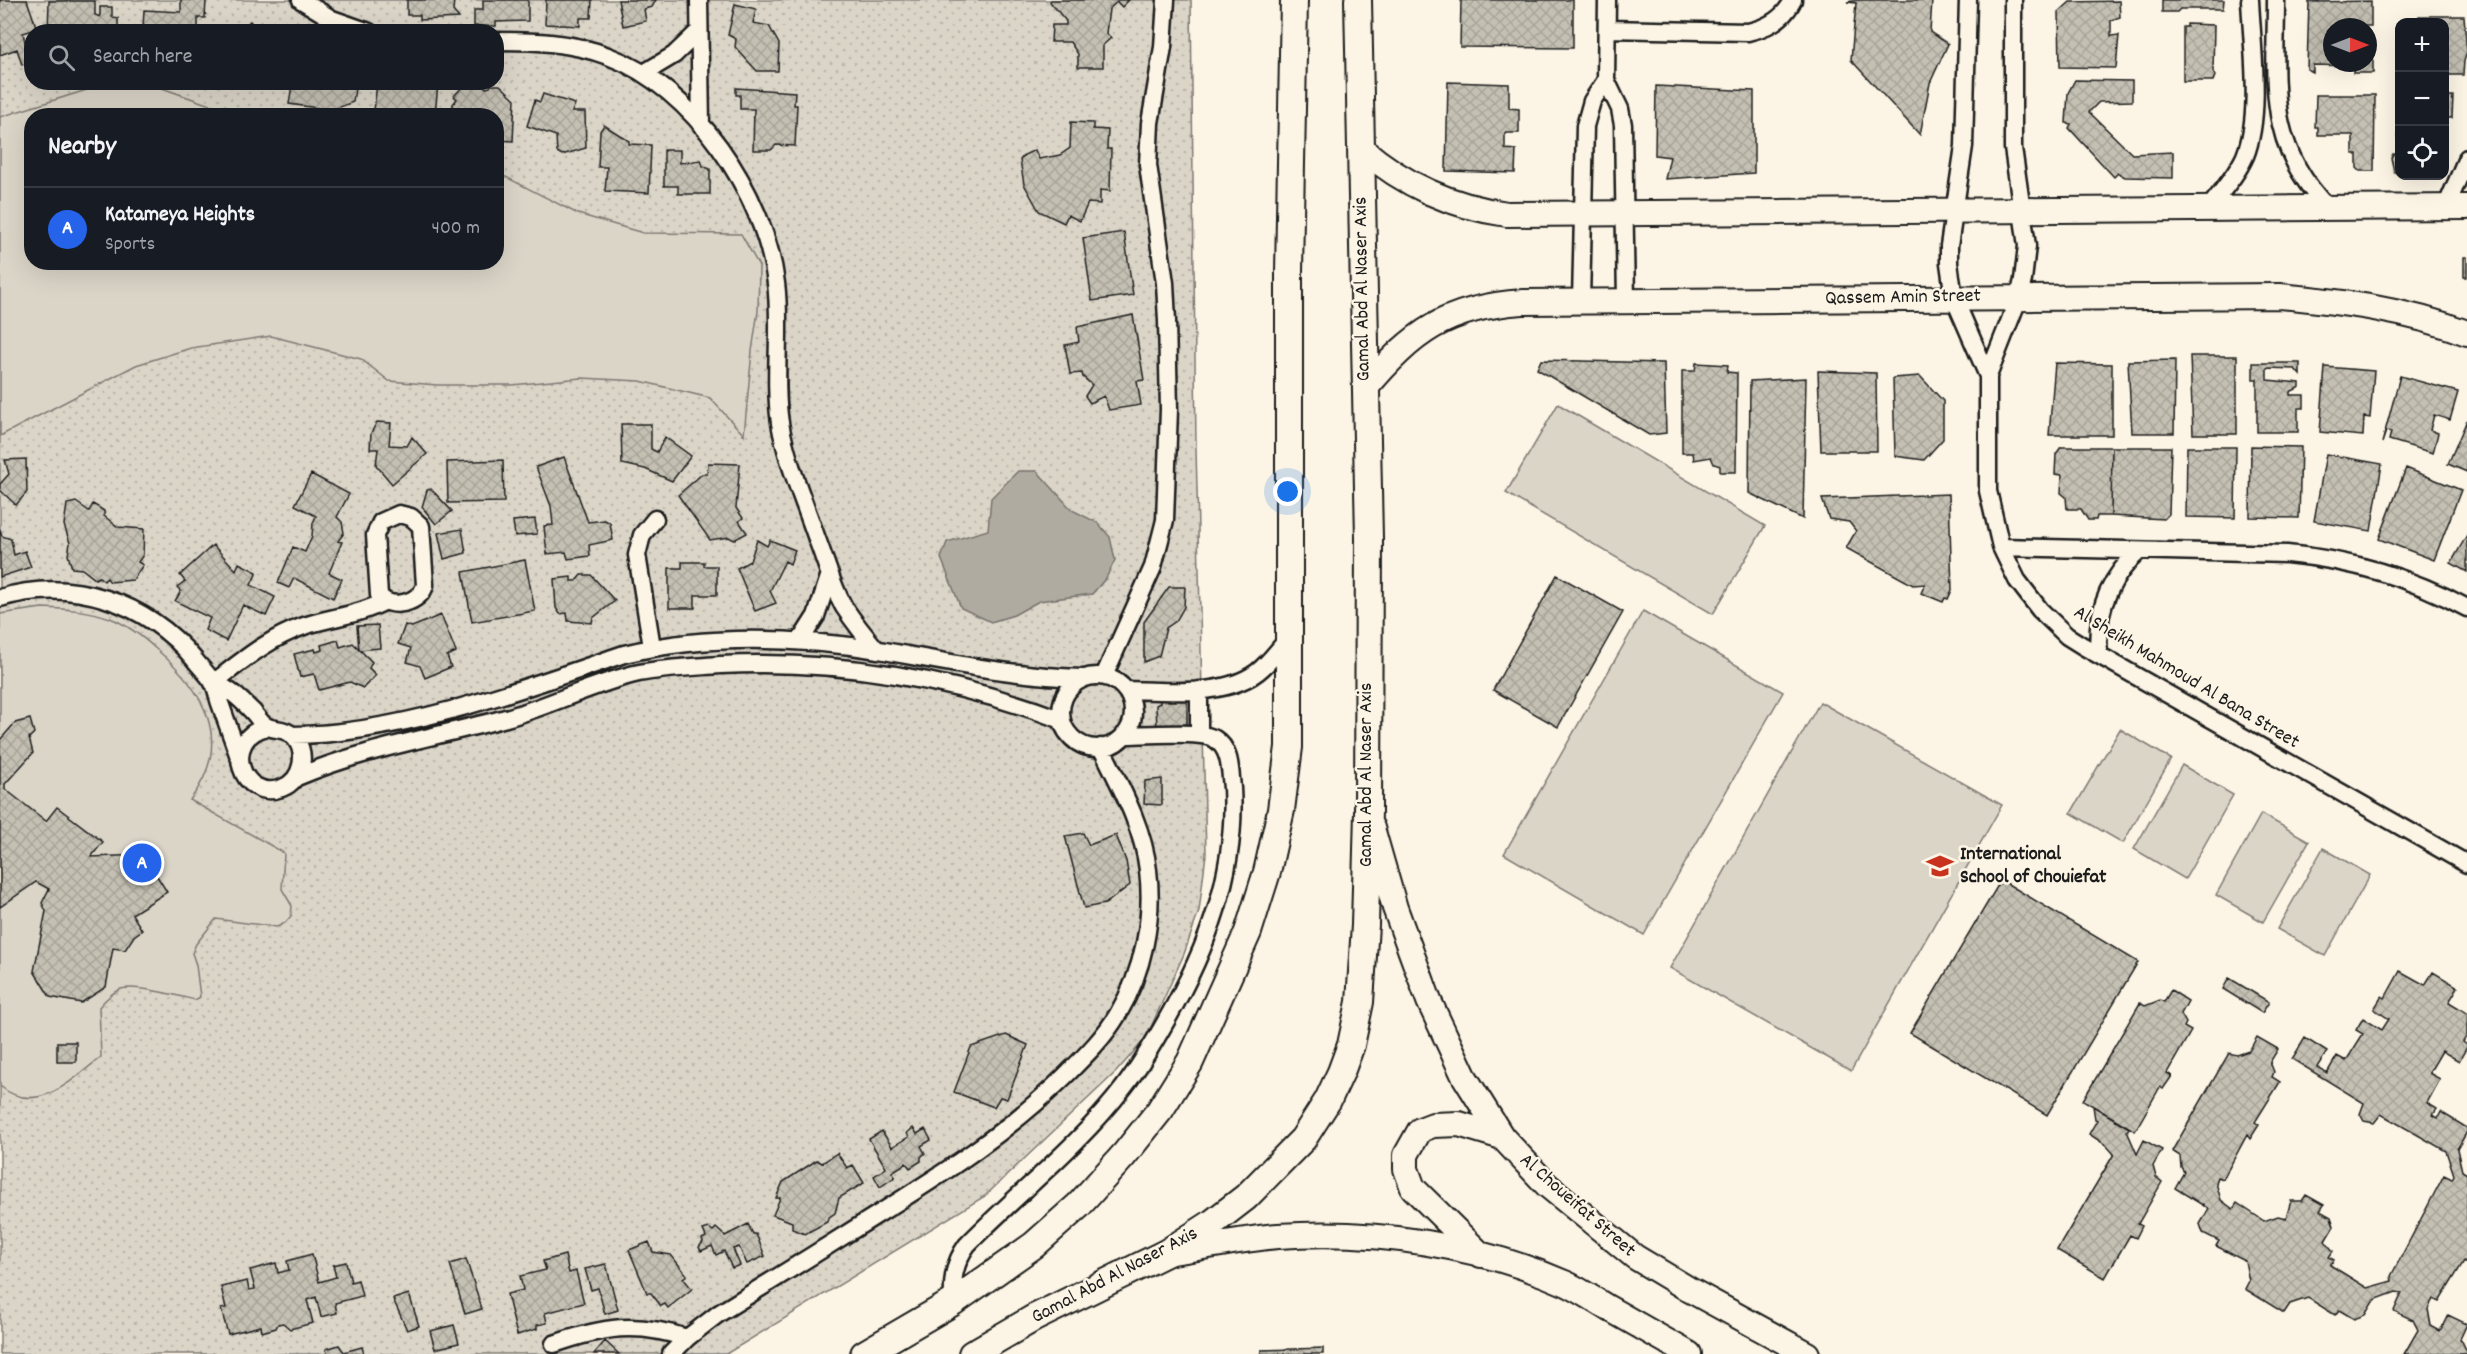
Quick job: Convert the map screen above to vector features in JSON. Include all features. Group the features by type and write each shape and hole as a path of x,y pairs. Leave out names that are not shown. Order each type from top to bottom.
{"main road":[{"path":"864,1354 953,1302 1034,1245 1078,1205 1160,1110 1190,1062 1248,932 1267,872 1281,810 1289,747 1288,272 1294,0"},
{"name":"Gamal Abd Al Naser Axis","path":"972,1354 1034,1318 1166,1253 1211,1224 1246,1197 1303,1139 1341,1072 1351,1045 1360,1002 1368,812 1369,538 1358,0"},
{"path":"1361,148 1397,177 1418,188 1461,205 1507,214 2457,207"},
{"name":"Qassem Amin Street","path":"1365,389 1400,350 1423,332 1466,311 1505,303 2280,296 2364,306 2406,314 2467,333"},
{"name":"Al Choueifat Street","path":"1368,812 1395,908 1429,1001 1464,1076 1502,1137 1547,1185 1635,1257 1690,1290 1808,1354"},
{"path":"1481,1255 1413,1188 1406,1169 1406,1155 1420,1130 1433,1125 1459,1124 1502,1137"},
{"path":"1166,1253 1278,1236 1350,1236 1394,1239 1481,1255 1527,1268 1569,1285 1689,1354"}],"street":[{"path":"301,0 332,19 346,24"},
{"path":"699,0 700,125"},
{"path":"1104,676 1142,593 1158,551 1165,520 1169,409 1167,321 1165,283 1148,165 1150,123 1162,47 1166,0"},
{"path":"1607,0 1606,80 1620,110 1624,141 1626,301"},
{"path":"1607,29 1748,32 1777,20 1793,0"},
{"name":"Al Sheikh Mahmoud Al Bana Street","path":"1968,0 1964,146 1949,246 1949,263 1954,298 1988,376"},
{"name":"Al Sheikh Mahmoud Al Bana Street","path":"2013,0 2012,116 2017,180 2027,246 2019,297 1988,376 1988,491 2001,547 2018,580 2040,610 2067,636 2467,864"},
{"path":"2208,209 2236,173 2244,158 2253,127 2250,0"},
{"path":"2276,0 2276,94 2281,130 2287,148 2304,180 2328,208"},
{"path":"644,73 674,55 699,31"},
{"path":"504,41 537,41 574,46 610,56 644,73 665,89 724,154 750,198 767,237 776,283 780,420 793,472 843,605 877,650"},
{"path":"1581,302 1584,138 1592,101 1606,80"},
{"path":"2457,207 2467,158"},
{"path":"213,683 259,648 305,625 364,610 385,602 393,604 416,598 424,589 423,532 417,520 405,514 386,518 381,522 375,535 379,595 385,602"},
{"path":"652,647 637,555 642,535 655,519"},
{"path":"2001,547 2287,554 2336,560 2403,578 2467,608"},
{"path":"2099,655 2098,626 2105,597 2119,572 2139,550"},
{"path":"800,641 819,609 830,573"},
{"path":"0,598 42,591 66,590 92,593 138,612 168,633 183,645 213,683 246,778 258,788 274,790 283,788 297,777 347,758 509,717 638,673 697,666 792,664 875,672 945,684 1018,704 1062,720"},
{"path":"1126,690 1199,690 1248,679 1263,668 1290,636"},
{"path":"292,735 355,731 447,710 652,647 731,640 800,641 877,650 1023,675 1083,678 1104,676 1120,684 1132,701 1131,725 1118,741 1101,747 1081,744 1066,730 1061,707 1072,686 1083,678"},
{"path":"213,683 237,695 267,727"},
{"path":"1199,690 1199,734"},
{"path":"239,758 245,741 259,729 276,727 292,735 299,744 302,755 297,777"},
{"path":"953,1302 956,1264 967,1245 1078,1138 1124,1087 1155,1039 1200,956 1215,918 1222,892 1233,818 1227,754 1215,738 1199,734 1125,735"},
{"path":"670,1354 718,1314 929,1182 1003,1131 1036,1104 1083,1058 1118,1015 1132,987 1143,955 1149,889 1142,840 1101,747"},
{"path":"554,1344 599,1330 620,1327 654,1329 687,1338"}],"shaded area":[{"path":"0,0 1191,0 1196,449 1206,854 1199,911 1184,954 1146,1038 1116,1072 985,1196 726,1354 0,1354"},
{"path":"87,90 168,90 218,108 29,108"},
{"path":"24,110 24,270 504,270 504,176 578,214 643,233 741,234 759,266 758,311 744,435 710,398 640,381 581,378 512,385 437,385 389,381 361,359 271,336 191,348 136,365 0,436 0,117"},
{"path":"1558,404 1765,526 1713,614 1506,493"},
{"path":"1018,471 1037,471 1072,510 1098,523 1110,537 1115,560 1106,578 1092,594 1039,601 1014,615 991,622 961,608 941,558 947,542 988,530 991,498"},
{"path":"42,608 68,609 102,615 117,621 146,640 188,682 200,700 208,719 211,738 210,758 203,779 190,800 284,853 282,889 292,906 291,916 277,927 216,919 196,944 192,953 200,997 195,1000 137,988 121,989 112,994 99,1007 101,1057 54,1091 27,1098 14,1095 0,1086 0,614"},
{"path":"1643,611 1783,692 1644,935 1504,854"},
{"path":"1820,702 2002,805 1851,1071 1670,968"},
{"path":"2120,729 2171,759 2123,843 2071,813"},
{"path":"2182,765 2233,795 2185,879 2134,849"},
{"path":"2261,814 2309,841 2263,922 2216,895"},
{"path":"2323,848 2370,875 2325,956 2277,929"}],"building":[{"path":"0,0 27,0 35,24 24,24 24,64 22,65 17,49 0,55"},
{"path":"181,0 206,0 205,18 198,18 198,24 143,24 144,10 181,12"},
{"path":"407,0 454,0 453,11 459,18 420,20 420,15 407,15"},
{"path":"483,0 528,0 528,21 474,24 474,10 483,10"},
{"path":"546,0 592,0 591,18 580,18 580,26 545,24"},
{"path":"618,0 656,0 652,7 644,9 646,21 623,26"},
{"path":"1051,0 1129,0 1122,7 1117,2 1109,9 1106,33 1111,38 1103,45 1103,67 1078,67 1078,54 1070,42 1051,42 1052,25 1066,25 1066,21 1050,2"},
{"path":"1461,0 1573,0 1573,48 1460,47"},
{"path":"1932,0 1930,32 1948,44 1930,83 1920,135 1851,60 1856,3 1847,2"},
{"path":"2162,0 2224,0 2223,9 2180,9 2177,12 2162,12"},
{"path":"49,1 95,1 95,15 100,17 100,7 112,7 112,17 118,18 118,24 48,24"},
{"path":"2119,1 2120,17 2111,20 2111,36 2119,35 2116,68 2060,67 2059,12 2070,2"},
{"path":"2371,1 2371,18 2323,18 2323,65 2313,65 2313,72 2307,69 2309,2"},
{"path":"735,4 756,9 753,23 769,26 779,44 778,71 757,71 735,47 736,39 728,35"},
{"path":"2419,16 2464,16 2467,53 2463,75 2449,75 2449,18 2419,18"},
{"path":"2187,24 2214,25 2213,72 2215,76 2213,81 2183,81 2183,27 2187,27"},
{"path":"2075,80 2132,81 2132,101 2099,102 2089,112 2132,154 2173,152 2173,178 2125,177 2118,173 2114,177 2069,128 2071,124 2066,123 2068,93"},
{"path":"1448,82 1509,84 1509,108 1519,109 1519,133 1505,133 1505,149 1516,150 1515,173 1446,171"},
{"path":"1656,86 1754,91 1754,173 1665,179 1670,157 1655,155"},
{"path":"736,88 795,92 794,105 797,105 795,146 776,145 771,150 753,150 754,109 740,109 740,95 736,95"},
{"path":"504,89 515,99 513,141 504,140 504,108 453,108 457,99 454,96 460,90"},
{"path":"291,90 355,90 353,102 337,108 289,104"},
{"path":"376,90 437,90 436,108 374,108"},
{"path":"543,94 575,104 572,112 585,112 586,148 562,155 557,152 556,136 527,126 535,100 540,102"},
{"path":"2316,95 2375,95 2374,171 2360,171 2357,168 2357,154 2353,154 2353,135 2318,135 2318,127 2315,127"},
{"path":"2449,96 2453,96 2452,118 2449,118"},
{"path":"1071,122 1093,123 1093,129 1108,130 1107,149 1111,149 1110,191 1100,190 1100,204 1088,203 1080,221 1068,215 1064,223 1039,211 1024,184 1020,160 1024,155 1035,150 1039,159 1060,155 1070,148"},
{"path":"604,125 629,141 629,144 651,145 649,193 605,191 607,167 598,167 600,131"},
{"path":"664,150 680,150 680,163 701,160 703,166 710,169 710,194 678,194 678,186 664,186"},
{"path":"2395,154 2395,172 2391,158"},
{"path":"1124,232 1133,295 1092,301 1083,238"},
{"path":"2464,257 2467,257 2467,277 2464,277"},
{"path":"1133,315 1144,380 1137,381 1141,405 1109,410 1104,396 1090,403 1085,396 1092,385 1082,373 1070,374 1065,345 1079,342 1077,327"},
{"path":"2190,356 2237,356 2237,434 2193,434"},
{"path":"1541,360 1664,363 1666,433 1649,435 1537,369"},
{"path":"2175,360 2174,433 2132,433 2128,361"},
{"path":"1696,363 1728,365 1727,372 1737,373 1736,472 1720,472 1720,466 1714,464 1711,457 1694,460 1693,453 1682,453 1682,371 1695,371"},
{"path":"2055,363 2112,364 2112,435 2049,435"},
{"path":"2253,363 2300,363 2300,375 2295,369 2267,368 2267,380 2300,383 2300,387 2290,392 2290,395 2304,395 2304,408 2298,408 2298,432 2257,432 2257,379 2253,379"},
{"path":"2325,367 2374,371 2370,418 2364,417 2363,436 2320,432"},
{"path":"1818,371 1876,373 1877,451 1821,451"},
{"path":"1920,376 1943,401 1943,439 1924,460 1895,456 1893,378"},
{"path":"2400,376 2458,392 2450,420 2434,415 2430,430 2438,433 2433,453 2389,440 2391,432 2386,431 2382,443"},
{"path":"1806,378 1803,519 1749,493 1750,381"},
{"path":"2467,420 2467,472 2448,464"},
{"path":"377,422 391,423 389,445 407,446 412,437 427,454 392,484 376,465 378,449 370,449 371,433"},
{"path":"621,424 651,424 651,449 657,452 665,437 691,456 672,481 645,469 622,464"},
{"path":"2251,446 2301,447 2299,518 2250,517"},
{"path":"2061,447 2112,447 2111,516 2097,516 2096,520 2088,520 2081,509 2067,509 2066,497 2061,493 2062,475 2055,474 2056,454"},
{"path":"2112,447 2171,447 2169,514 2164,519 2111,516"},
{"path":"2187,447 2236,447 2235,518 2186,517"},
{"path":"2326,454 2382,464 2371,531 2314,521"},
{"path":"564,457 588,522 605,520 610,523 613,540 589,545 590,556 568,559 566,552 547,554 544,526 553,525 551,506 536,467"},
{"path":"26,459 27,492 16,505 0,490 0,484 9,474 5,460"},
{"path":"503,460 504,502 448,503 447,462"},
{"path":"708,463 740,464 736,508 743,518 739,521 747,533 734,540 729,537 710,540 678,495 702,474 707,474"},
{"path":"2406,468 2461,490 2434,560 2379,539"},
{"path":"311,474 349,494 337,517 342,522 344,533 338,541 342,542 329,573 342,579 333,598 294,578 289,588 278,583 293,547 305,552 312,536 316,516 295,505"},
{"path":"431,489 452,511 436,524 422,507 427,490"},
{"path":"1949,494 1952,590 1948,599 1945,598 1943,602 1921,593 1925,584 1913,585 1846,548 1856,531 1849,522 1829,519 1822,499"},
{"path":"76,502 89,511 93,504 104,511 104,516 118,527 144,529 143,555 138,562 143,565 133,580 110,582 107,578 104,581 99,577 95,579 82,569 72,568 68,555 70,543 64,525 67,504"},
{"path":"535,519 537,534 515,536 513,521"},
{"path":"0,529 2,536 11,539 14,555 25,551 31,567 0,577"},
{"path":"462,529 466,553 444,559 438,533"},
{"path":"2467,535 2467,572 2451,563"},
{"path":"757,540 767,546 770,540 795,550 790,564 785,561 770,591 776,603 755,611 737,568 750,561"},
{"path":"213,545 236,570 239,563 257,572 251,585 275,597 266,616 243,605 226,641 205,630 210,618 175,601 181,591 177,587 185,581 180,575"},
{"path":"525,560 535,611 472,622 463,572"},
{"path":"682,562 704,562 704,566 717,566 717,595 695,595 695,608 669,608 669,568 682,568"},
{"path":"581,575 591,575 615,601 593,618 592,623 568,621 567,613 560,614 556,608 554,579 571,577 571,581 576,581"},
{"path":"1557,575 1623,612 1558,727 1493,690"},
{"path":"1169,587 1185,587 1184,607 1176,621 1166,628 1159,656 1144,662 1144,622"},
{"path":"441,615 456,652 447,656 451,667 425,678 420,666 407,662 411,648 398,644 405,625 412,627"},
{"path":"378,625 380,648 359,650 357,626"},
{"path":"338,640 340,647 353,643 372,662 369,668 376,675 363,688 350,682 319,690 314,674 300,677 294,654 315,649 316,652 322,650 321,645"},
{"path":"1160,694 1187,697 1187,728 1157,728 1156,705 1160,703"},
{"path":"30,719 34,733 29,738 33,753 5,784 5,789 46,821 57,807 103,842 91,857 144,855 167,892 132,914 142,930 134,936 125,950 113,948 106,987 81,1003 50,997 34,971 46,911 42,903 49,889 36,882 0,907 0,740 15,723"},
{"path":"1162,779 1162,805 1144,804 1145,781"},
{"path":"1083,833 1089,845 1116,835 1126,861 1130,885 1105,904 1084,908 1065,836"},
{"path":"2001,880 2138,962 2047,1115 1910,1033"},
{"path":"2400,971 2425,985 2433,972 2458,987 2449,1002 2467,1013 2467,1035 2463,1042 2467,1047 2459,1061 2442,1051 2429,1073 2440,1079 2427,1103 2437,1109 2433,1115 2438,1118 2441,1112 2467,1128 2457,1149 2462,1171 2467,1174 2467,1263 2464,1261 2439,1302 2433,1299 2428,1309 2431,1326 2440,1331 2448,1315 2467,1324 2460,1339 2467,1354 2404,1354 2418,1330 2413,1320 2394,1311 2402,1293 2396,1292 2374,1300 2365,1315 2354,1319 2339,1310 2335,1315 2308,1298 2290,1304 2284,1313 2245,1289 2249,1281 2245,1261 2216,1246 2219,1241 2203,1233 2200,1224 2209,1209 2175,1188 2184,1172 2180,1156 2172,1151 2229,1053 2237,1055 2249,1051 2257,1037 2278,1049 2270,1062 2274,1072 2272,1077 2280,1082 2255,1122 2259,1125 2250,1139 2247,1135 2223,1179 2218,1177 2216,1183 2221,1200 2233,1209 2237,1203 2264,1221 2278,1216 2286,1218 2291,1201 2302,1201 2306,1195 2324,1205 2320,1211 2331,1217 2334,1226 2325,1241 2333,1251 2329,1257 2334,1260 2330,1265 2367,1288 2392,1281 2391,1276 2444,1175 2452,1179 2454,1175 2446,1151 2381,1114 2374,1123 2364,1121 2360,1114 2364,1103 2292,1059 2305,1038 2327,1052 2317,1067 2327,1073 2337,1056 2346,1061 2363,1034 2356,1030 2363,1018 2382,1030 2389,1019 2374,1009 2382,996 2385,998"},
{"path":"2229,978 2269,1002 2262,1013 2223,989"},
{"path":"2171,990 2188,1001 2181,1014 2186,1023 2184,1027 2191,1031 2167,1073 2172,1076 2163,1089 2160,1087 2135,1131 2083,1100 2140,1003 2145,1006 2160,1000 2164,1002"},
{"path":"1006,1035 1028,1045 1007,1099 1000,1097 994,1107 954,1092 971,1047"},
{"path":"57,1042 76,1042 76,1062 57,1062"},
{"path":"2093,1106 2129,1128 2127,1131 2137,1154 2144,1140 2162,1150 2153,1166 2156,1177 2162,1182 2138,1224 2142,1226 2136,1238 2130,1235 2105,1278 2057,1250 2114,1154 2106,1145 2089,1134 2097,1120"},
{"path":"913,1128 917,1134 925,1129 931,1140 921,1146 925,1153 921,1161 910,1168 906,1163 892,1172 895,1177 880,1187 874,1176 886,1168 869,1139 882,1131 892,1147 909,1137 907,1133"},
{"path":"837,1153 847,1168 853,1165 864,1183 839,1198 835,1213 828,1218 827,1222 805,1234 792,1229 792,1222 773,1215 780,1198 776,1198 783,1182 817,1160 822,1163"},
{"path":"748,1224 753,1234 756,1234 765,1256 747,1264 739,1247 733,1249 740,1265 732,1268 724,1251 716,1255 712,1246 701,1251 699,1247 703,1242 702,1239 706,1237 703,1230 709,1228 713,1231 716,1228 725,1236"},
{"path":"649,1242 653,1252 671,1255 687,1275 683,1278 692,1289 668,1308 665,1304 661,1306 651,1293 647,1293 629,1250"},
{"path":"312,1254 319,1282 336,1277 333,1265 346,1262 351,1282 358,1280 362,1296 335,1303 337,1313 321,1317 316,1297 307,1300 313,1323 290,1329 283,1323 278,1324 276,1328 262,1332 261,1326 228,1334 221,1309 226,1308 221,1287 247,1281 249,1290 255,1289 250,1270 276,1263 278,1273 289,1270 287,1261"},
{"path":"565,1255 569,1273 576,1271 584,1303 545,1313 547,1323 537,1325 537,1329 517,1335 507,1294 523,1290 520,1276 546,1270 543,1261"},
{"path":"466,1259 482,1309 465,1314 450,1264"},
{"path":"606,1264 618,1310 605,1314 598,1288 591,1290 585,1269"},
{"path":"409,1294 419,1326 407,1330 393,1299"},
{"path":"454,1325 459,1343 435,1349 430,1331"},
{"path":"605,1341 619,1354 594,1354"},
{"path":"339,1345 344,1352 362,1347 364,1354 327,1354 326,1349"},
{"path":"1323,1348 1323,1354 1261,1354 1261,1350"}],"place":[{"name":"Katameya Heights","path":"142,863"},
{"name":"International School of Chouiefat","path":"1940,866"}]}
